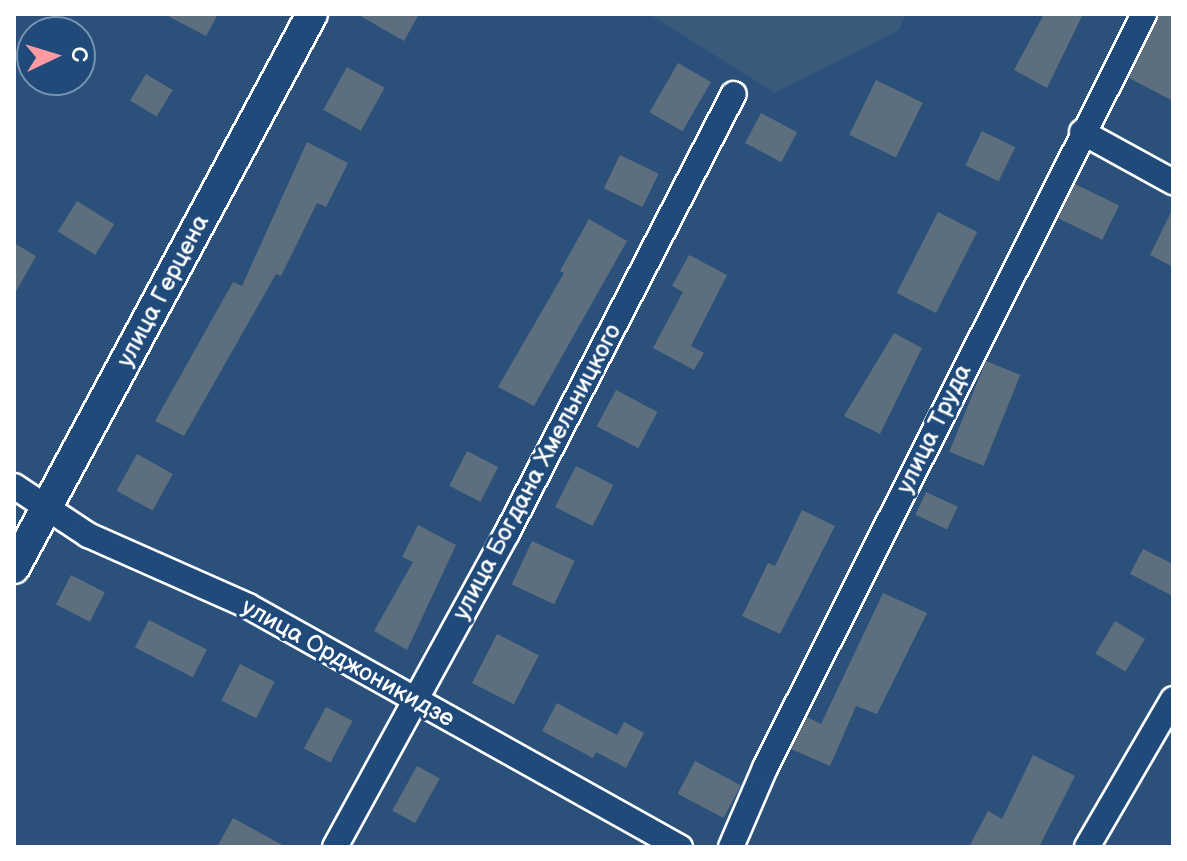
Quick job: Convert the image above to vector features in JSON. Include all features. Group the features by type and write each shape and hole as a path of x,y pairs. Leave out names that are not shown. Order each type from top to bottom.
{"street":[{"name":"улица Герцена","path":"14,568 312,14"},
{"name":"улица Труда","path":"731,847 765,768 1082,132 1144,14"},
{"name":"улица Богдана Хмельницкого","path":"335,847 416,700 734,94"},
{"path":"1082,132 1173,182"},
{"name":"улица Орджоникидзе","path":"14,486 48,504 88,535 248,606 680,847"},
{"path":"1087,847 1173,699"}],"shaded area":[{"path":"649,14 906,14 899,30 775,93"}],"building":[{"path":"164,14 218,14 206,36"},
{"path":"357,14 419,14 404,41"},
{"path":"1044,14 1083,14 1047,88 1014,70"},
{"path":"1160,14 1173,14 1173,101 1129,78"},
{"path":"678,63 711,82 682,131 650,112"},
{"path":"347,67 385,88 361,131 323,110"},
{"path":"146,74 173,90 157,117 130,101"},
{"path":"876,80 923,103 896,158 849,135"},
{"path":"761,113 797,132 781,162 745,143"},
{"path":"982,131 1015,147 999,181 965,165"},
{"path":"307,142 348,163 326,207 317,203 281,276 276,274 184,436 155,421 233,282 242,286"},
{"path":"620,155 659,174 642,207 604,188"},
{"path":"1075,184 1119,205 1102,240 1058,218"},
{"path":"77,201 114,224 95,255 58,232"},
{"path":"1173,208 1173,267 1150,255"},
{"path":"938,212 977,232 936,313 897,293"},
{"path":"589,219 627,241 534,406 498,387 564,273 560,271"},
{"path":"14,243 36,256 14,295"},
{"path":"689,255 727,275 691,346 704,353 694,370 653,348 683,292 672,286"},
{"path":"894,333 922,348 880,434 844,416"},
{"path":"986,361 1020,375 984,466 949,452"},
{"path":"616,390 657,412 638,448 597,426"},
{"path":"467,451 498,467 480,502 449,486"},
{"path":"137,454 173,474 152,511 117,491"},
{"path":"576,466 613,485 593,526 555,507"},
{"path":"926,492 958,507 947,529 915,515"},
{"path":"802,510 835,526 780,634 742,616 768,563 775,566"},
{"path":"418,525 456,545 407,650 374,631 413,562 402,557"},
{"path":"532,541 575,561 554,604 512,585"},
{"path":"1143,549 1173,564 1173,596 1130,574"},
{"path":"71,575 105,592 90,622 56,604"},
{"path":"883,593 927,613 877,714 856,706 830,766 791,749 807,717 821,724"},
{"path":"149,620 207,650 193,677 135,648"},
{"path":"1115,621 1145,639 1125,672 1095,654"},
{"path":"497,634 539,655 514,704 472,683"},
{"path":"240,664 275,682 256,718 221,701"},
{"path":"557,703 617,735 624,722 644,733 626,768 596,752 593,758 542,731"},
{"path":"326,707 352,721 330,763 304,748"},
{"path":"1033,755 1075,776 1039,847 969,847 988,811 1002,819"},
{"path":"695,761 741,785 724,818 678,794"},
{"path":"417,766 440,779 415,823 392,811"},
{"path":"233,818 286,847 217,847"}]}
